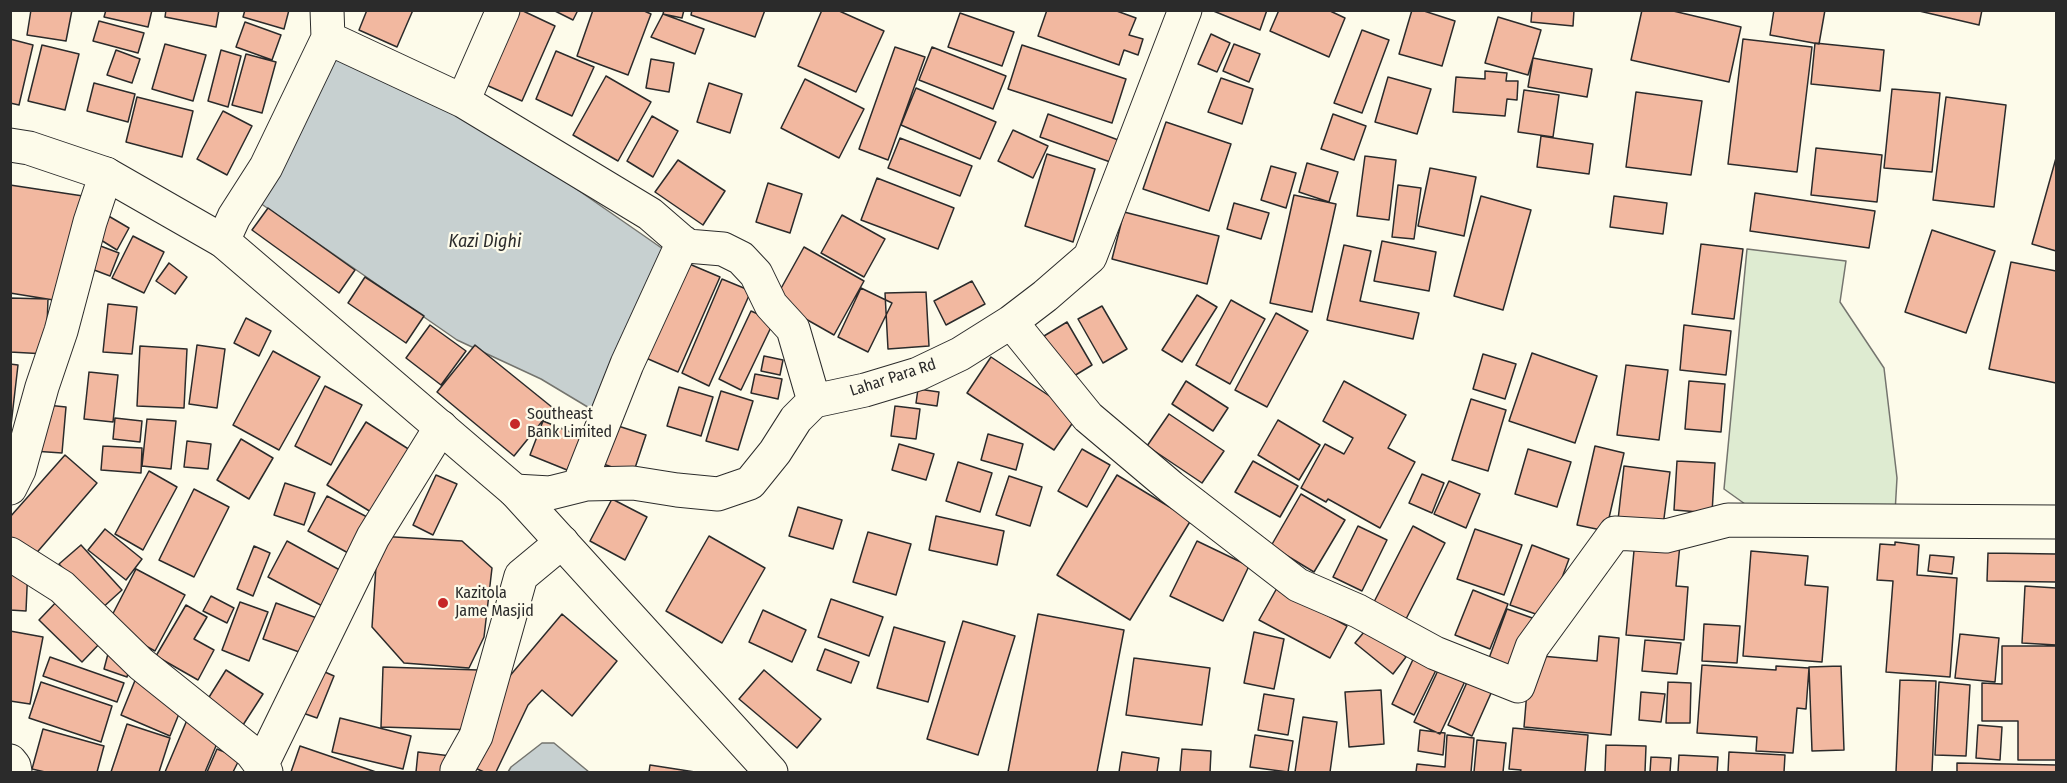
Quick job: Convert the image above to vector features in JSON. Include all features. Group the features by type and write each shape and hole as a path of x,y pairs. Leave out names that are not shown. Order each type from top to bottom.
{"street":[{"path":"463,101 503,10"},
{"name":"Lahar Para Rd","path":"814,401 865,390 918,374 960,354 1011,322 1046,296 1090,257 1185,10"},
{"path":"223,241 234,218 266,167 327,24 463,101 650,214 687,246 723,249 741,258 756,274 771,306 793,329 814,401 796,419 775,452 750,483 718,494 633,483 579,485 550,493 515,491"},
{"path":"10,145 49,154 106,174 223,241 515,491 771,772"},
{"path":"10,488 19,470 42,387 62,331 90,222 106,174"},
{"path":"579,485 627,364 683,242"},
{"path":"1011,322 1088,417 1171,487 1298,585 1358,611 1435,653 1518,686 1532,647 1616,533 1666,536 1728,520 2056,522"},
{"path":"10,554 62,587 141,664 250,752 263,769 373,537 441,427"},
{"path":"458,772 476,736 521,576 562,542"},
{"path":"10,761 15,772"}],"green space":[{"path":"1747,249 1846,261 1840,302 1884,368 1897,478 1895,513 1745,504 1724,489"}],"water":[{"name":"Kazi Dighi","path":"328,55 440,106 539,163 663,249 629,332 591,409 541,379 457,340 260,203"},
{"path":"542,743 554,743 589,772 508,772 511,767"}],"building":[{"path":"31,10 72,10 66,41 27,35"},
{"path":"106,10 152,10 148,27 104,17"},
{"path":"166,10 219,10 216,27 165,17"},
{"path":"245,10 289,10 284,29 243,17"},
{"path":"367,10 413,10 397,47 359,30"},
{"path":"517,10 555,26 522,101 484,84"},
{"path":"553,10 578,10 573,20"},
{"path":"593,10 642,10 651,14 628,75 577,56"},
{"path":"664,10 684,10 682,18 663,14"},
{"path":"692,10 765,10 755,37 691,15"},
{"path":"822,10 837,10 884,31 856,92 798,66"},
{"path":"1047,10 1114,10 1136,18 1129,35 1143,39 1138,55 1124,50 1119,65 1038,36"},
{"path":"1211,10 1267,10 1260,30"},
{"path":"1279,10 1328,10 1345,18 1329,57 1270,31"},
{"path":"1412,10 1421,10 1455,21 1442,66 1399,54"},
{"path":"1532,10 1574,10 1573,26 1531,22"},
{"path":"1642,10 1669,10 1741,27 1729,82 1631,60"},
{"path":"1774,10 1825,10 1819,44 1770,35"},
{"path":"1915,10 1982,10 1979,25"},
{"path":"960,13 1014,32 1002,66 948,47"},
{"path":"663,14 704,29 695,54 651,37"},
{"path":"1498,17 1541,30 1528,75 1485,63"},
{"path":"99,21 144,33 138,53 93,41"},
{"path":"245,22 281,35 272,60 236,47"},
{"path":"1362,30 1389,40 1362,113 1334,103"},
{"path":"1211,34 1230,43 1217,72 1198,64"},
{"path":"10,39 33,45 19,105 10,103"},
{"path":"1743,39 1812,47 1797,172 1728,164"},
{"path":"1815,43 1884,50 1880,91 1811,84"},
{"path":"165,44 206,55 193,101 152,89"},
{"path":"1234,44 1260,54 1249,82 1223,71"},
{"path":"42,45 79,54 65,110 28,101"},
{"path":"1022,45 1126,79 1112,123 1008,89"},
{"path":"895,47 925,57 888,160 859,149"},
{"path":"932,47 1006,76 993,109 919,80"},
{"path":"116,50 140,59 132,83 107,75"},
{"path":"221,50 241,56 228,107 208,101"},
{"path":"556,51 594,67 572,116 536,99"},
{"path":"246,54 276,62 262,113 232,105"},
{"path":"1533,58 1592,69 1587,97 1528,87"},
{"path":"651,59 674,63 669,92 646,88"},
{"path":"1485,71 1507,73 1506,81 1518,81 1517,100 1507,99 1505,116 1453,112 1456,77 1485,79"},
{"path":"606,76 651,102 618,161 573,135"},
{"path":"1388,77 1431,89 1417,134 1375,122"},
{"path":"1221,78 1253,89 1242,124 1208,112"},
{"path":"805,79 864,109 839,158 781,128"},
{"path":"94,83 135,94 128,122 87,111"},
{"path":"709,83 742,94 730,133 697,122"},
{"path":"916,88 996,122 980,159 901,125"},
{"path":"1892,89 1940,93 1932,172 1884,168"},
{"path":"1524,90 1559,95 1553,137 1518,132"},
{"path":"1636,92 1702,101 1691,175 1626,167"},
{"path":"137,97 193,111 182,157 126,142"},
{"path":"1946,97 2006,105 1994,207 1933,200"},
{"path":"223,111 252,126 227,175 197,159"},
{"path":"1048,114 1121,141 1113,163 1040,137"},
{"path":"1333,114 1366,126 1354,160 1321,149"},
{"path":"652,116 678,131 653,177 627,161"},
{"path":"1166,122 1231,144 1209,211 1143,189"},
{"path":"1013,130 1048,146 1033,178 998,161"},
{"path":"1541,136 1593,144 1589,174 1537,167"},
{"path":"900,138 972,166 960,196 888,168"},
{"path":"1816,148 1882,155 1877,202 1811,195"},
{"path":"1047,154 1095,169 1073,242 1025,226"},
{"path":"1365,156 1396,160 1389,220 1357,216"},
{"path":"2056,158 2056,251 2032,244"},
{"path":"678,160 725,191 703,225 655,192"},
{"path":"1307,163 1338,172 1329,202 1299,192"},
{"path":"1271,166 1296,173 1286,208 1261,200"},
{"path":"1430,168 1476,177 1464,236 1418,226"},
{"path":"877,178 954,208 938,249 861,220"},
{"path":"768,183 802,194 790,233 756,222"},
{"path":"10,185 83,196 66,302 10,293"},
{"path":"1398,185 1421,188 1414,239 1392,237"},
{"path":"1755,193 1875,211 1869,248 1750,231"},
{"path":"1294,195 1336,204 1312,312 1270,303"},
{"path":"1481,196 1531,210 1503,310 1454,296"},
{"path":"1614,196 1667,203 1663,234 1610,227"},
{"path":"1234,203 1269,213 1261,239 1227,229"},
{"path":"268,208 355,270 339,293 252,230"},
{"path":"100,211 129,228 117,250 88,232"},
{"path":"1124,212 1219,236 1207,284 1112,259"},
{"path":"842,215 885,239 864,277 821,253"},
{"path":"1932,230 1995,251 1966,333 1905,312"},
{"path":"133,236 164,252 144,293 112,278"},
{"path":"1382,241 1436,252 1429,291 1374,281"},
{"path":"90,242 119,253 110,276 81,265"},
{"path":"1701,244 1743,249 1734,319 1692,314"},
{"path":"1344,245 1371,251 1360,301 1419,313 1413,339 1327,320"},
{"path":"804,247 864,281 834,335 774,301"},
{"path":"2011,262 2056,271 2056,383 1989,369"},
{"path":"169,263 187,277 175,294 156,281"},
{"path":"687,263 720,277 678,372 646,358"},
{"path":"365,277 424,316 406,343 348,303"},
{"path":"722,279 751,291 709,386 682,373"},
{"path":"972,281 985,304 946,325 934,301"},
{"path":"861,288 892,303 868,352 838,337"},
{"path":"926,292 929,346 888,349 885,293"},
{"path":"1197,295 1217,307 1182,362 1162,350"},
{"path":"10,298 48,299 46,354 10,352"},
{"path":"1231,300 1265,319 1230,384 1196,365"},
{"path":"108,304 137,307 132,354 103,352"},
{"path":"1102,306 1127,349 1103,363 1078,319"},
{"path":"751,311 774,321 741,390 719,379"},
{"path":"1276,313 1308,331 1267,407 1235,390"},
{"path":"246,318 271,331 259,356 234,343"},
{"path":"1067,322 1092,365 1069,379 1044,336"},
{"path":"430,325 466,351 441,385 406,358"},
{"path":"1684,325 1731,331 1726,375 1680,370"},
{"path":"197,345 225,349 217,408 189,404"},
{"path":"475,345 553,408 514,456 437,392"},
{"path":"140,346 187,349 184,408 137,406"},
{"path":"273,351 320,377 279,450 233,425"},
{"path":"1532,353 1597,376 1575,443 1509,421"},
{"path":"1483,354 1516,364 1505,399 1473,389"},
{"path":"764,356 783,360 780,375 761,371"},
{"path":"991,357 1078,415 1054,450 967,393"},
{"path":"10,364 18,365 10,434"},
{"path":"1626,365 1668,370 1659,440 1617,435"},
{"path":"89,372 118,375 113,422 84,419"},
{"path":"755,374 782,379 778,399 751,393"},
{"path":"1186,381 1228,408 1213,431 1172,404"},
{"path":"1344,381 1406,415 1388,448 1415,462 1380,528 1328,499 1326,502 1301,488 1325,444 1344,454 1353,438 1323,421"},
{"path":"1689,381 1725,384 1721,432 1685,429"},
{"path":"325,386 362,405 331,465 295,446"},
{"path":"679,387 713,397 701,436 667,426"},
{"path":"918,389 939,392 937,406 916,403"},
{"path":"721,391 753,401 738,450 706,441"},
{"path":"1471,399 1506,410 1488,471 1452,460"},
{"path":"37,404 66,407 62,453 33,451"},
{"path":"895,406 920,409 916,439 891,436"},
{"path":"1169,414 1224,451 1202,483 1147,446"},
{"path":"115,418 142,421 140,442 113,439"},
{"path":"147,419 176,421 171,469 142,466"},
{"path":"1278,420 1320,445 1299,480 1258,455"},
{"path":"543,421 590,440 577,474 530,455"},
{"path":"366,422 410,450 371,512 327,485"},
{"path":"612,424 646,435 633,474 600,463"},
{"path":"988,434 1023,444 1016,470 981,460"},
{"path":"241,439 273,458 249,499 217,480"},
{"path":"187,441 211,444 208,469 184,467"},
{"path":"899,444 934,454 926,480 892,470"},
{"path":"103,446 142,448 141,473 101,470"},
{"path":"1595,446 1624,453 1606,531 1577,525"},
{"path":"1082,449 1110,465 1087,507 1058,491"},
{"path":"1528,449 1571,462 1557,507 1515,494"},
{"path":"65,455 97,483 33,557 10,537 10,517"},
{"path":"1253,461 1298,486 1280,517 1235,492"},
{"path":"1677,461 1715,463 1712,513 1674,510"},
{"path":"958,462 992,473 980,512 946,501"},
{"path":"1624,466 1670,472 1663,526 1618,520"},
{"path":"149,471 177,487 143,550 115,534"},
{"path":"1422,474 1444,483 1432,513 1409,503"},
{"path":"436,475 457,484 433,535 413,525"},
{"path":"1117,475 1191,520 1130,620 1057,575"},
{"path":"1009,476 1042,487 1030,526 996,515"},
{"path":"1449,481 1480,494 1466,528 1434,514"},
{"path":"285,483 315,493 304,525 274,515"},
{"path":"194,489 229,507 194,577 159,560"},
{"path":"1301,494 1345,520 1314,572 1271,546"},
{"path":"327,496 369,518 350,554 308,531"},
{"path":"612,499 647,517 625,560 590,541"},
{"path":"798,507 842,520 833,549 789,536"},
{"path":"936,516 1004,531 997,565 929,550"},
{"path":"1358,526 1387,540 1362,591 1333,577"},
{"path":"1413,526 1445,543 1406,619 1374,602"},
{"path":"105,529 142,559 126,580 88,550"},
{"path":"1475,529 1522,545 1504,595 1457,579"},
{"path":"868,532 911,544 896,595 853,582"},
{"path":"378,536 462,541 492,568 484,637 469,668 404,663 372,627"},
{"path":"709,536 765,568 722,643 666,611"},
{"path":"1635,540 1680,544 1676,586 1688,587 1684,640 1626,635"},
{"path":"287,541 347,574 328,609 268,577"},
{"path":"1197,541 1249,566 1223,621 1170,596"},
{"path":"1895,542 1919,545 1917,575 1957,578 1950,677 1886,672 1893,581 1877,580 1880,544 1895,545"},
{"path":"81,545 122,590 100,610 59,564"},
{"path":"1532,545 1569,559 1547,618 1510,605"},
{"path":"254,546 270,553 253,596 237,589"},
{"path":"1751,551 1808,556 1805,585 1828,587 1822,662 1743,656"},
{"path":"1988,553 2056,554 2056,582 1987,581"},
{"path":"1930,555 1954,557 1952,574 1928,571"},
{"path":"10,565 28,566 26,611 10,610"},
{"path":"136,569 185,595 155,651 107,625"},
{"path":"2025,586 2056,588 2056,645 2022,643"},
{"path":"1277,588 1347,626 1330,658 1259,620"},
{"path":"1473,590 1508,604 1490,649 1455,635"},
{"path":"211,596 234,608 227,623 203,611"},
{"path":"61,597 104,639 82,662 39,620"},
{"path":"831,599 883,617 869,656 818,637"},
{"path":"240,602 268,612 249,661 222,650"},
{"path":"276,603 325,621 313,657 263,639"},
{"path":"186,605 207,617 194,639 214,650 198,680 156,656"},
{"path":"1507,609 1538,620 1518,673 1488,661"},
{"path":"763,610 806,630 792,662 749,642"},
{"path":"562,614 617,661 572,716 542,690 528,705 496,772 484,772 466,764 503,684"},
{"path":"1038,614 1124,630 1097,772 1008,772"},
{"path":"963,621 1015,636 978,755 927,739"},
{"path":"1704,624 1740,626 1737,663 1702,661"},
{"path":"1369,626 1406,657 1393,674 1355,643"},
{"path":"894,627 945,642 928,702 877,688"},
{"path":"10,631 43,637 30,704 10,701"},
{"path":"1254,632 1284,639 1274,689 1244,683"},
{"path":"1960,634 1999,638 1995,682 1955,678"},
{"path":"1599,636 1619,638 1611,735 1524,727 1530,655 1597,661"},
{"path":"1645,640 1681,643 1677,674 1642,671"},
{"path":"2002,646 2056,646 2056,760 2018,760 2018,721 1982,721 1982,683 2002,684"},
{"path":"825,649 859,662 851,683 817,670"},
{"path":"109,650 132,657 127,677 104,669"},
{"path":"1417,651 1440,662 1414,715 1392,704"},
{"path":"50,657 124,683 117,702 43,676"},
{"path":"1134,658 1210,668 1202,725 1126,715"},
{"path":"1441,664 1467,677 1440,734 1414,722"},
{"path":"1702,665 1776,670 1776,666 1809,668 1806,709 1797,708 1793,753 1756,751 1757,737 1697,733"},
{"path":"1841,666 1844,750 1812,751 1809,667"},
{"path":"383,667 479,670 477,730 381,727"},
{"path":"318,669 334,676 317,718 300,712"},
{"path":"226,670 263,694 243,725 206,702"},
{"path":"764,670 821,719 797,748 739,699"},
{"path":"1472,671 1496,682 1472,736 1448,725"},
{"path":"136,678 185,699 170,736 121,715"},
{"path":"1900,680 1936,681 1932,772 1896,772"},
{"path":"41,682 112,706 101,742 29,718"},
{"path":"1668,682 1691,683 1690,723 1666,723"},
{"path":"1939,682 1970,685 1966,756 1935,755"},
{"path":"1381,690 1384,744 1349,747 1345,692"},
{"path":"1641,692 1665,694 1661,722 1639,720"},
{"path":"1264,694 1294,699 1288,735 1258,730"},
{"path":"1303,717 1337,722 1330,772 1295,772"},
{"path":"340,718 411,736 403,769 332,752"},
{"path":"187,720 221,734 205,772 165,772"},
{"path":"127,724 170,738 159,772 111,772"},
{"path":"1978,725 2002,727 2000,760 1976,758"},
{"path":"1513,728 1588,735 1585,772 1520,772 1521,770 1509,769"},
{"path":"43,729 104,746 97,772 45,772 32,769"},
{"path":"1420,730 1445,733 1443,755 1418,751"},
{"path":"1255,735 1293,741 1288,772 1250,767"},
{"path":"1447,735 1474,738 1471,772 1416,772 1417,764 1445,767"},
{"path":"1477,740 1506,743 1503,772 1474,772"},
{"path":"1606,745 1646,746 1645,772 1605,772"},
{"path":"300,746 376,772 291,772"},
{"path":"217,749 240,758 233,772 207,772"},
{"path":"1182,749 1211,751 1210,772 1180,772"},
{"path":"418,752 451,756 450,772 416,772"},
{"path":"1122,752 1159,758 1157,772 1119,772"},
{"path":"1729,752 1785,755 1784,772 1728,772"},
{"path":"1679,755 1718,757 1717,772 1678,772"},
{"path":"1651,757 1671,758 1670,772 1650,772"},
{"path":"1957,763 2056,765 2056,772 1957,772"},
{"path":"650,765 695,772 649,772"}],"place":[{"name":"Southeast Bank Limited","path":"515,424"},
{"name":"Kazitola Jame Masjid","path":"443,603"}]}
